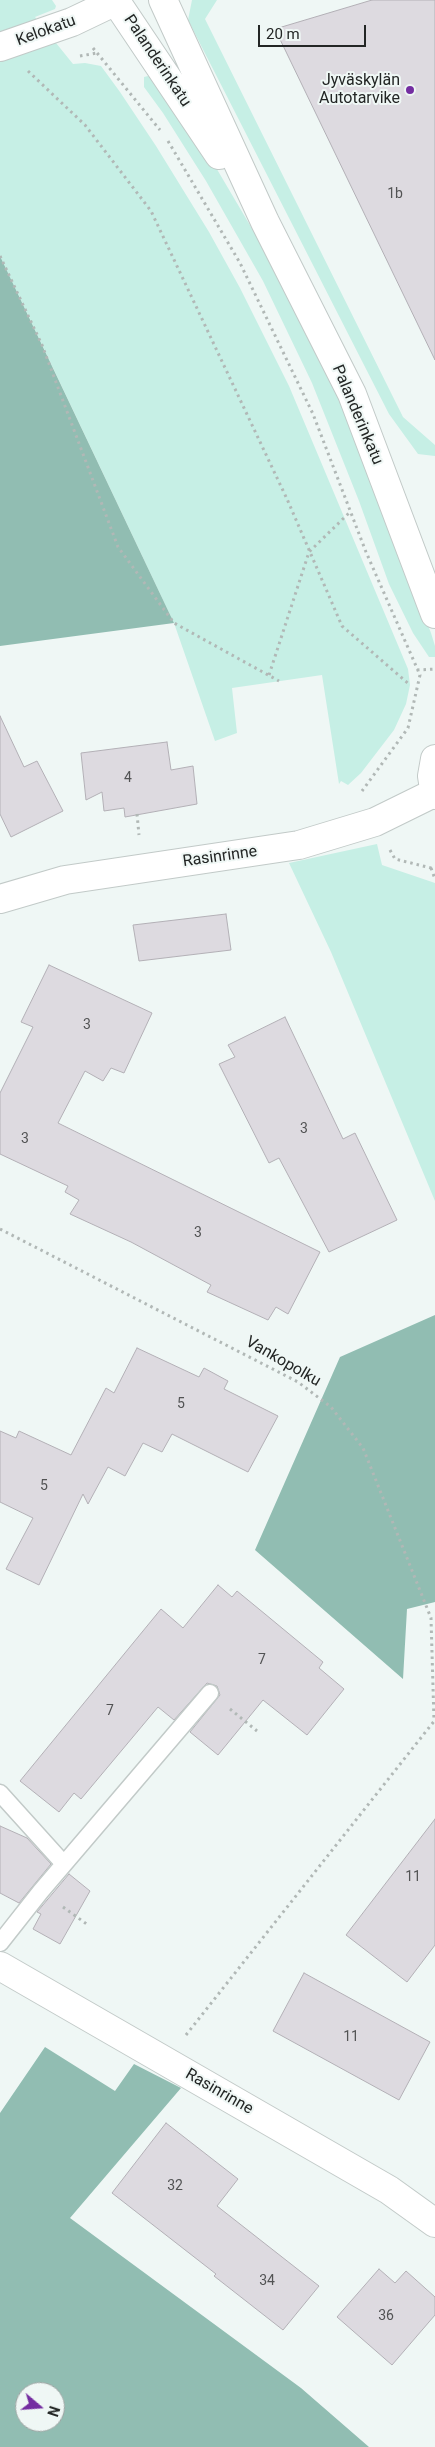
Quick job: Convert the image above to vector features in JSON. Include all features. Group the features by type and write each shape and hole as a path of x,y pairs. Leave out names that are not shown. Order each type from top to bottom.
{"street":[{"name":"Palanderinkatu","path":"116,0 265,222"},
{"name":"Kelokatu","path":"1,47 72,22 116,0"},
{"name":"Palanderinkatu","path":"163,0 265,222 352,394 435,614"},
{"path":"434,794 432,776 435,759"},
{"name":"Rasinrinne","path":"0,899 65,880 299,845 375,822 434,794"},
{"name":"Rasinrinne","path":"0,1966 389,2190 435,2223"}],"lane":[{"path":"0,1942 8,1930 210,1693"},
{"path":"0,1793 64,1864"}],"path":[{"path":"72,22 163,133 240,264 313,414 350,512 420,675 408,728 361,793 395,859 433,869 435,879"},
{"path":"1,47 85,125 151,211 287,499 342,626 410,685"},
{"path":"0,256 42,345 118,547 174,623 279,681"},
{"path":"269,675 309,552 350,512"},
{"path":"417,670 435,669"},
{"name":"Vankopolku","path":"0,1229 298,1382 331,1407 363,1448 431,1618 434,1720"},
{"path":"431,1618 435,1620"},
{"path":"210,1693 257,1731"},
{"path":"166,2061 434,1720"}],"green space":[{"path":"0,0 52,0 56,6 55,9 35,17 73,64 85,63 101,66 120,92 209,232 240,288 289,386 408,669 410,685 406,704 394,730 361,773 348,785 341,781 339,784 322,675 232,688 237,733 215,741 174,623 0,256"},
{"path":"192,0 217,0 205,19 403,417 435,445 435,456 418,454 389,414 188,20"},
{"path":"152,75 185,115 284,283 335,388 431,633 435,646 435,657 429,657 413,633 389,584 359,501 312,383 263,281 206,181 163,113 144,87 144,77"},
{"path":"0,256 42,345 174,623 0,646"},
{"path":"377,844 382,865 435,883 435,1201 331,952 289,863"},
{"path":"435,1315 435,1602 407,1609 403,1679 255,1550 340,1357"},
{"path":"45,2047 115,2091 134,2064 181,2088 70,2218 301,2388 369,2447 0,2447 0,2113"}],"building":[{"path":"372,0 435,0 435,360 275,29"},
{"path":"0,716 24,767 37,761 63,811 11,837 0,814"},
{"path":"167,742 171,770 193,766 197,804 125,817 124,808 104,811 102,792 86,800 81,753"},
{"path":"226,914 231,950 139,961 133,925"},
{"path":"49,965 152,1013 124,1073 111,1068 103,1081 85,1071 58,1123 320,1252 288,1314 276,1307 268,1320 207,1292 211,1285 131,1242 70,1214 79,1200 65,1192 68,1186 0,1154 0,1093 33,1027 21,1022"},
{"path":"285,1017 343,1139 355,1133 397,1220 329,1252 279,1158 269,1163 219,1064 235,1057 228,1045"},
{"path":"137,1348 199,1377 204,1368 228,1381 224,1389 278,1416 248,1472 172,1434 162,1452 143,1443 125,1476 108,1467 88,1504 83,1494 39,1585 6,1569 33,1518 0,1502 0,1431 16,1438 19,1431 71,1455 106,1388 114,1393"},
{"path":"218,1585 232,1597 237,1591 265,1614 323,1662 319,1668 344,1689 307,1735 263,1700 218,1755 190,1732 220,1695 217,1686 207,1683 174,1720 158,1707 81,1799 74,1793 59,1812 20,1781 161,1609 183,1628"},
{"path":"435,1819 435,1945 407,1982 346,1935"},
{"path":"0,1826 27,1838 51,1864 19,1903 0,1893"},
{"path":"69,1874 90,1891 60,1944 33,1929 41,1914 37,1912"},
{"path":"304,1973 430,2042 399,2100 273,2031"},
{"path":"166,2123 238,2179 217,2206 319,2286 283,2330 214,2276 216,2274 112,2193"},
{"path":"379,2269 395,2283 406,2271 435,2297 435,2315 392,2365 337,2317"}],"place":[{"name":"Jyväskylän Autotarvike","path":"410,90"}]}
